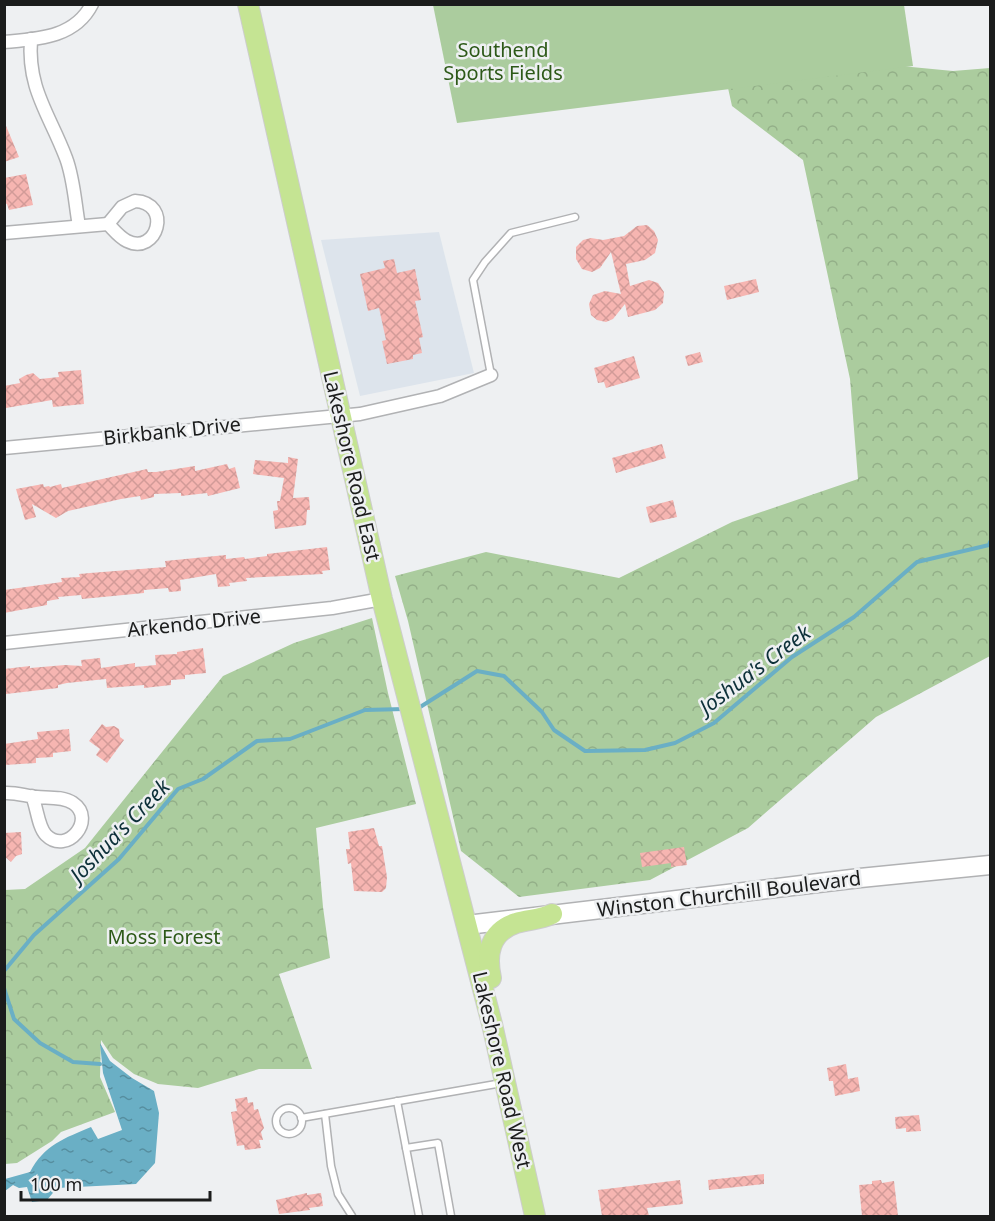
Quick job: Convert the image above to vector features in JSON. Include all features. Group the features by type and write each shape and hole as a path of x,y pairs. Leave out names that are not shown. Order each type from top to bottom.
{"main road":[{"name":"Lakeshore Road East","path":"248,4 382,599 467,925"},
{"name":"Winston Churchill Boulevard","path":"467,925 860,878 990,865"},
{"path":"492,1024 501,1014 488,957 491,945 497,936 514,924 539,920 552,914"},
{"name":"Lakeshore Road West","path":"467,925 536,1216"}],"street":[{"path":"4,42 51,36 65,31 80,21 92,4"},
{"path":"31,39 30,52 36,89 66,159 79,226"},
{"path":"4,233 108,224"},
{"name":"Birkbank Drive","path":"4,448 340,416 440,396 491,375"},
{"name":"Arkendo Drive","path":"4,643 332,608 382,599"},
{"path":"4,793 32,796 63,800 76,805 82,821 76,834 64,841 47,836 42,829 32,796"}],"lane":[{"path":"491,375 473,280 485,262 511,233 575,217"},
{"path":"301,1118 506,1083"},
{"path":"397,1101 419,1216"},
{"path":"284,1109 295,1110 301,1118 302,1124 296,1132 285,1134 277,1127 277,1116 284,1109"},
{"path":"325,1114 331,1166 338,1194 352,1216"},
{"path":"406,1148 438,1143 451,1216"}],"shaded area":[{"path":"439,232 474,373 360,396 321,240"}],"green space":[{"name":"Southend Sports Fields","path":"433,5 904,5 913,66 457,123"},
{"path":"870,63 953,71 990,68 990,656 876,717 748,828 650,880 519,897 461,851 408,621 395,576 486,552 619,578 732,522 858,479 850,379 803,160 732,106 728,88"},
{"name":"Moss Forest","path":"372,618 416,804 316,828 330,958 279,974 312,1069 259,1069 198,1088 158,1084 134,1074 113,1058 101,1040 100,1077 115,1112 61,1132 52,1141 17,1163 5,1164 5,890 25,889 85,848 223,676 294,643"}],"water":[{"path":"100,1043 110,1061 154,1091 159,1113 155,1163 136,1184 57,1188 47,1200 32,1202 27,1187 19,1188 13,1185 5,1191 5,1179 30,1172 42,1155 64,1139 91,1127 98,1139 122,1130 103,1073"}],"building":[{"path":"4,121 19,157 4,162"},
{"path":"26,174 33,205 9,210 7,204 4,203 4,178"},
{"path":"647,225 654,231 658,240 655,253 645,260 626,264 630,286 649,280 658,283 664,292 663,303 655,310 628,317 625,304 613,319 606,322 597,320 591,315 589,304 593,295 605,291 621,294 611,252 600,268 592,272 582,269 576,259 576,247 583,240 591,238 603,240 624,236 637,226"},
{"path":"394,259 397,273 415,269 421,300 415,301 423,337 419,338 422,353 413,355 413,359 387,364 382,341 386,340 379,308 368,311 360,274 385,268 383,261"},
{"path":"756,279 759,292 727,300 724,286"},
{"path":"700,352 703,362 688,366 685,356"},
{"path":"634,356 640,378 606,388 604,382 598,383 594,368"},
{"path":"81,370 84,404 53,407 52,400 6,408 4,386 20,383 19,379 33,373 40,379 59,377 58,372"},
{"path":"662,444 666,458 616,473 612,458"},
{"path":"288,457 298,459 293,498 309,497 310,510 307,510 306,525 275,529 273,511 278,510 277,501 280,501 284,478 253,474 255,460 288,463"},
{"path":"227,464 229,469 235,467 240,488 208,496 207,493 181,496 181,493 154,494 154,497 141,500 140,496 121,499 68,511 56,518 32,504 36,517 25,520 16,489 43,484 44,487 50,487 61,484 62,488 147,469 148,472 156,472 195,466 195,471"},
{"path":"673,500 677,517 650,523 646,507"},
{"path":"327,547 330,570 322,571 323,574 246,578 247,581 218,587 216,574 180,580 181,591 169,592 168,588 144,590 144,593 82,599 81,595 58,597 59,599 47,601 47,605 4,613 4,590 62,582 61,578 80,577 79,574 166,567 165,561 226,555 226,559 244,557 245,559"},
{"path":"203,648 206,673 185,675 185,679 171,680 171,685 107,688 106,679 67,683 58,685 58,688 6,694 4,669 30,666 30,668 82,666 81,660 100,658 101,668 135,663 135,667 156,665 155,655 177,654 177,652"},
{"path":"102,724 119,729 120,737 124,740 107,763 96,755 100,749 89,741"},
{"path":"69,729 71,751 53,753 53,757 36,758 36,763 5,765 4,744 38,739 37,732"},
{"path":"374,828 379,846 382,846 387,877 386,888 382,892 354,891 351,863 348,864 346,849 350,849 348,832"},
{"path":"21,832 22,854 16,856 11,862 4,856 4,833"},
{"path":"684,847 687,865 671,867 671,863 642,867 640,853"},
{"path":"846,1064 848,1079 858,1077 860,1091 835,1096 833,1081 829,1081 827,1068"},
{"path":"247,1097 248,1103 253,1102 254,1110 258,1109 264,1128 261,1132 263,1140 259,1140 261,1148 245,1150 244,1145 237,1146 231,1112 237,1111 235,1099"},
{"path":"919,1115 921,1131 906,1132 906,1128 896,1129 895,1117"},
{"path":"764,1174 764,1184 709,1190 708,1180"},
{"path":"680,1180 683,1204 647,1208 649,1216 602,1216 598,1190"},
{"path":"881,1180 882,1183 894,1181 898,1216 862,1216 859,1185 872,1184 872,1181"},
{"path":"307,1193 307,1195 321,1193 323,1206 279,1214 276,1200"}],"waterway":[{"name":"Joshua's Creek","path":"417,709 477,671 504,676 542,712 554,730 585,751 645,750 675,743 714,723 792,657 854,617 917,562 989,545 990,542"},
{"name":"Joshua's Creek","path":"4,971 34,935 119,859 178,789 203,779 257,741 290,739 365,710 404,709"},
{"name":"Joshua's Creek","path":"4,988 14,1019 40,1043 73,1062 100,1064"}]}
